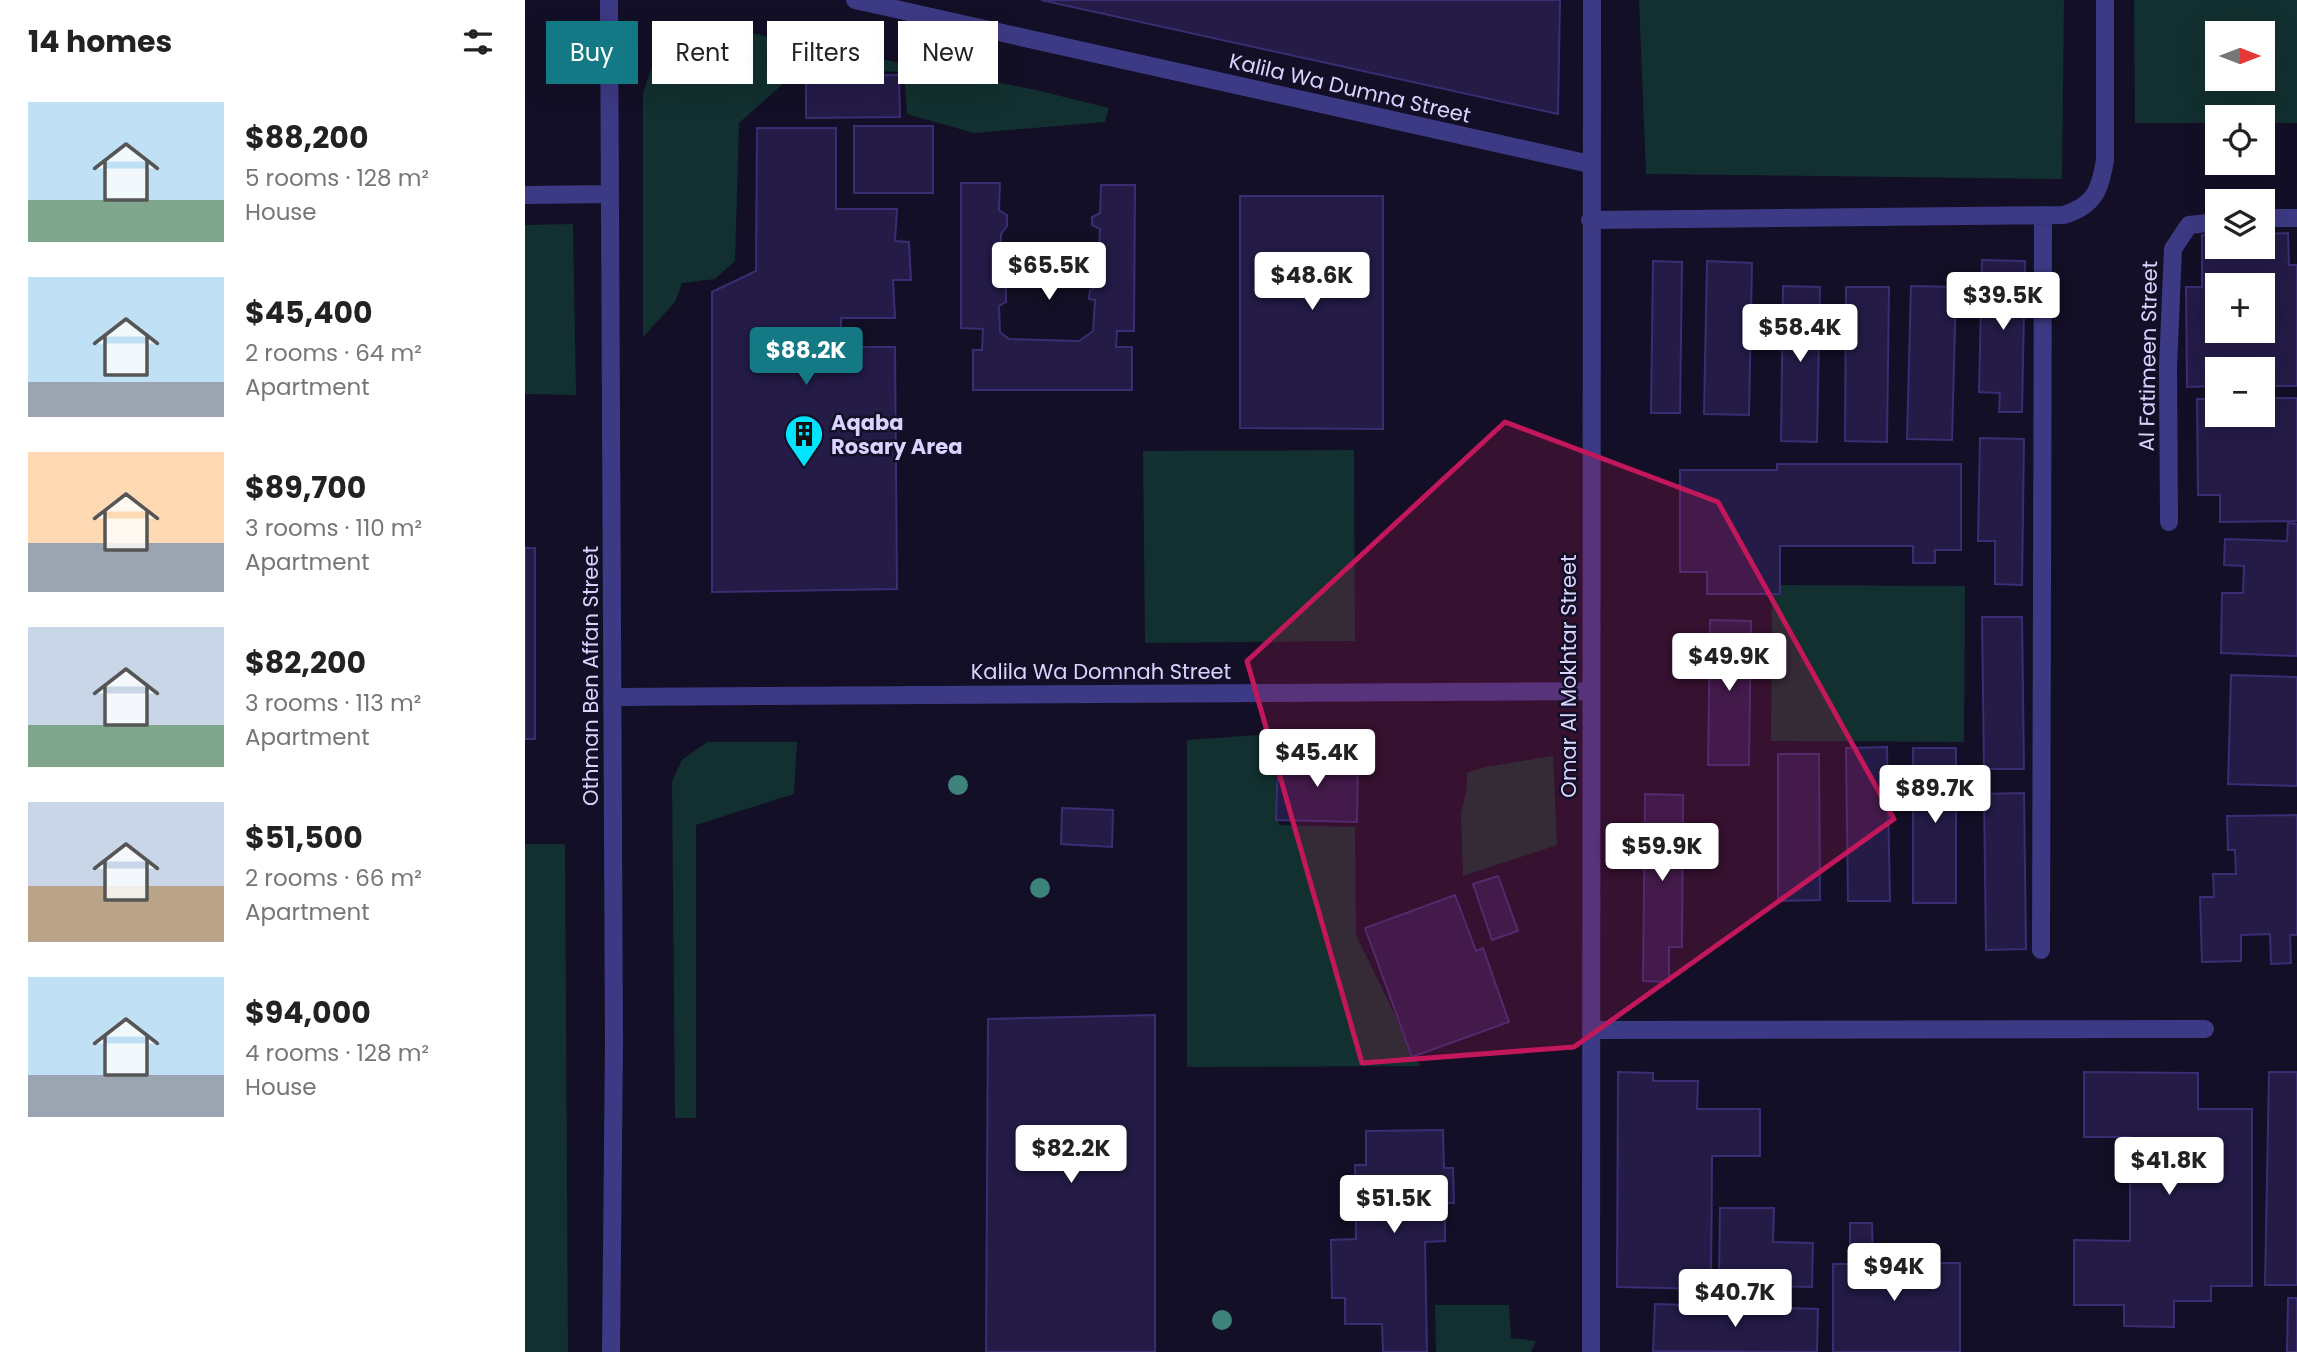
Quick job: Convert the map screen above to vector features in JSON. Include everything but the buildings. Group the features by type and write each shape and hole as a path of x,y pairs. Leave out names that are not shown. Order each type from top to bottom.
{"street":[{"name":"Othman Ben Affan Street","path":"609,0 614,1058 611,1352"},
{"name":"Kalila Wa Dumna Street","path":"855,0 1590,164"},
{"name":"Omar Al Mokhtar Street","path":"1591,1352 1592,0"},
{"path":"1590,220 2064,215 2082,209 2096,194 2105,160 2105,0"},
{"path":"525,195 610,194"},
{"path":"2041,950 2043,215"},
{"path":"2275,218 2297,218"},
{"name":"Al Fatimeen Street","path":"2169,522 2168,367 2173,249 2189,225 2205,223"},
{"name":"Kalila Wa Domnah Street","path":"613,698 1591,691"},
{"path":"1591,1030 2205,1029"}],"highlighted area":[{"path":"1505,422 1718,502 1894,819 1574,1047 1362,1063 1247,661"}],"green space":[{"path":"1639,0 2064,0 2062,179 1646,174"},
{"path":"2134,0 2297,0 2297,123 2275,123 2275,105 2205,105 2205,123 2135,123"},
{"path":"753,34 767,36 767,84 783,84 739,123 735,261 715,279 682,283 675,302 643,337 643,93 652,67 652,84 753,84"},
{"path":"884,60 898,62 898,72 884,71"},
{"path":"998,82 1109,108 1105,122 974,133 907,114 905,84"},
{"path":"573,224 576,395 525,394 525,225"},
{"path":"1354,450 1355,641 1145,643 1143,451"},
{"path":"1772,585 1965,586 1964,742 1771,741"},
{"path":"1273,734 1279,825 1355,827 1356,935 1420,1066 1187,1067 1187,740"},
{"path":"707,742 797,742 794,794 696,825 696,1118 675,1118 672,781 682,760"},
{"path":"1553,756 1557,845 1463,876 1461,814 1467,773 1480,768"},
{"path":"525,844 565,844 568,1352 525,1352"},
{"path":"1435,1305 1509,1305 1511,1338 1536,1341 1531,1352 1436,1352"}],"place":[{"name":"Aqaba Rosary Area","path":"804,468"}]}
